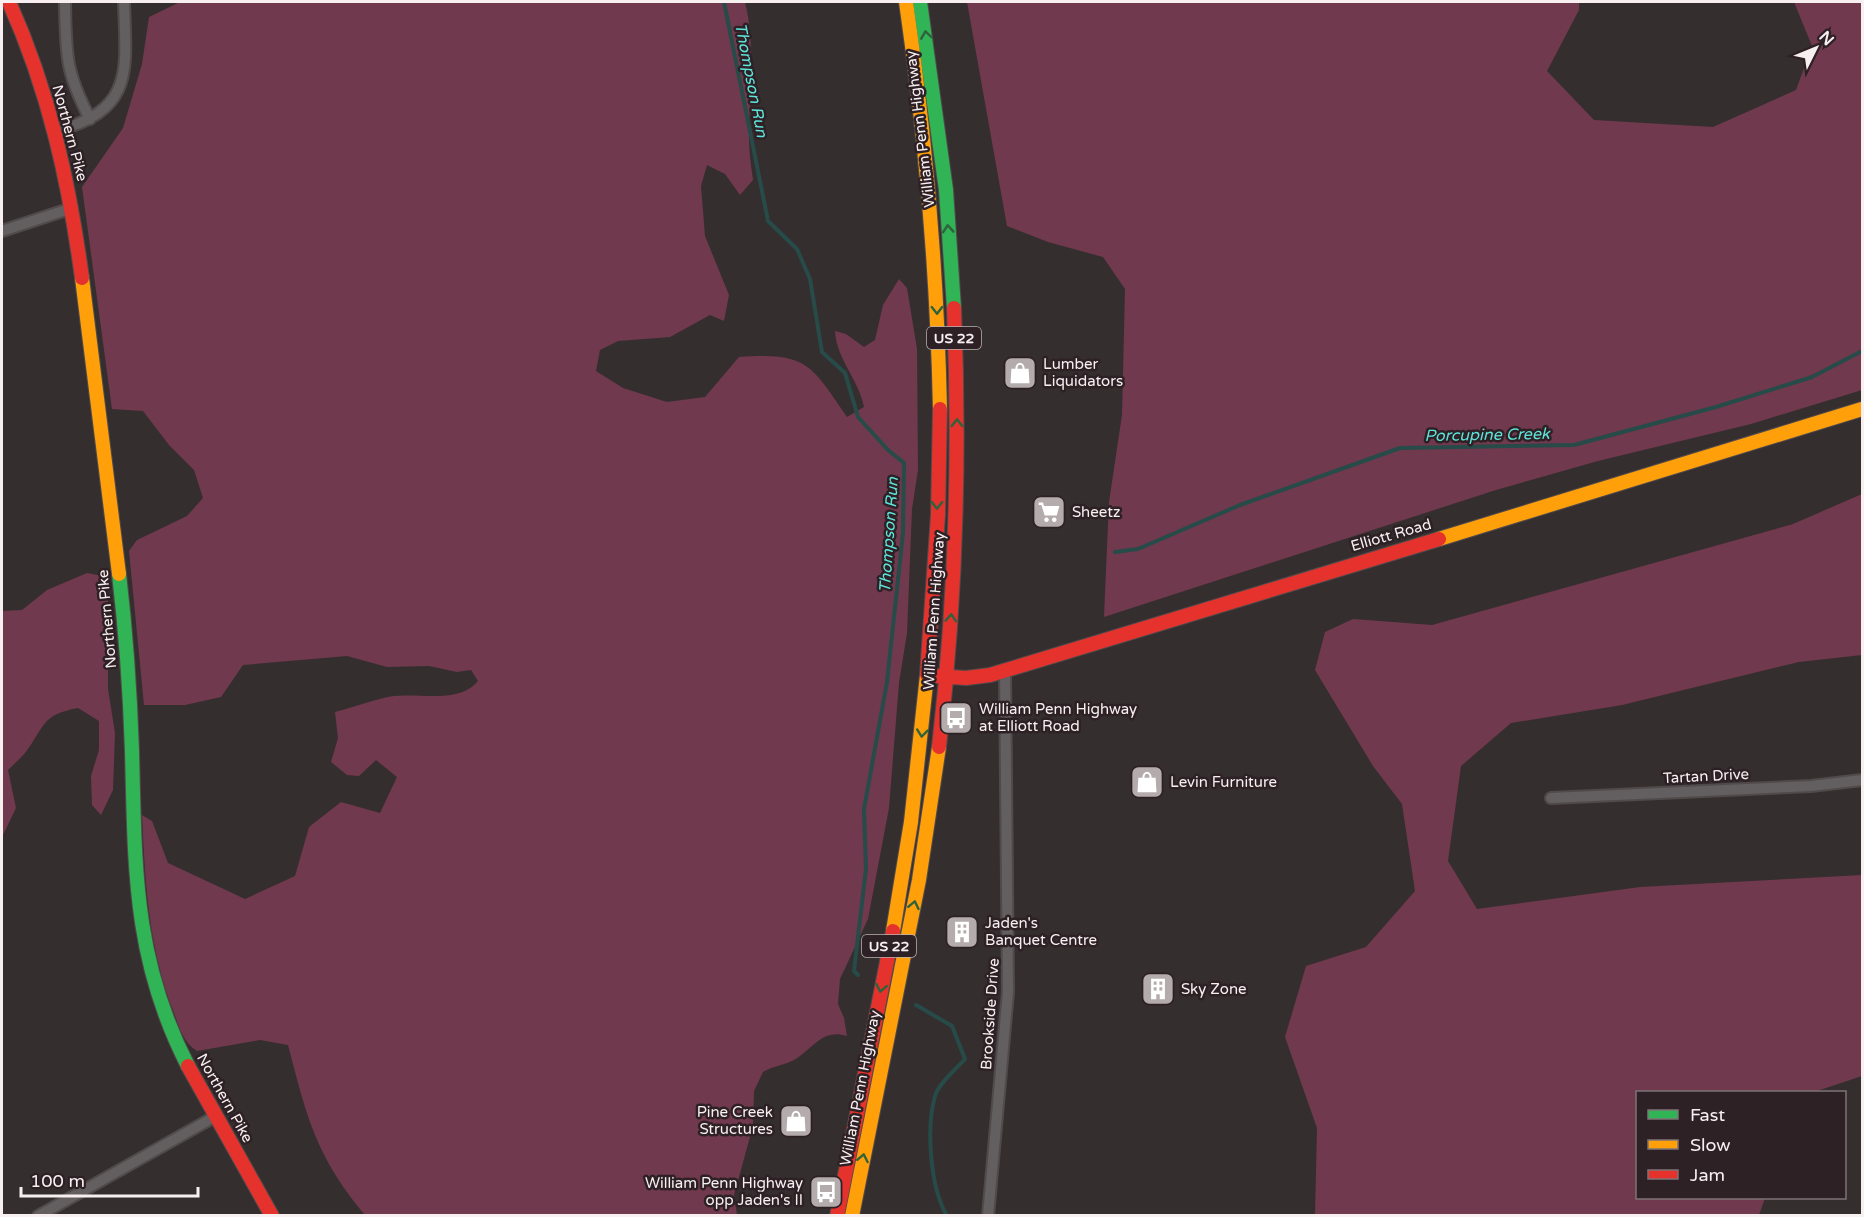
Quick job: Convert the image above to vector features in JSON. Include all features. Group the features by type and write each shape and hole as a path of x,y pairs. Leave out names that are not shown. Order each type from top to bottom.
{"main road":[{"name":"Northern Pike","path":"9,2 35,64 56,131 72,208 124,609 134,841 142,932 153,981 168,1024 216,1116 272,1215"},
{"name":"William Penn Highway","path":"837,1215 910,826 927,675 936,527 936,271 926,144 906,2"},
{"name":"William Penn Highway","path":"852,1215 926,840 947,676 956,528 957,405 947,207 920,2"},
{"name":"Elliott Road","path":"927,675 974,678 1005,670 1230,600 1741,449 1863,409"}],"street":[{"path":"65,2 67,62 73,87 90,119"},
{"path":"56,131 90,119 115,98 122,82 126,61 124,2"},
{"path":"2,231 72,208"},
{"name":"Brookside Drive","path":"988,1215 1008,992 1005,670"},
{"name":"Tartan Drive","path":"1551,798 1811,786 1863,780"},
{"path":"46,1214 216,1116"}],"shaded area":[{"path":"180,2 745,2 751,53 749,138 753,180 740,195 725,174 707,165 701,186 705,236 729,295 724,321 710,315 670,337 618,341 600,350 596,371 623,388 667,402 705,397 739,357 780,357 794,360 815,374 847,417 864,407 858,388 839,350 835,331 846,334 864,347 875,340 883,305 899,279 907,288 917,349 918,470 912,509 907,633 899,683 889,808 868,919 840,979 838,1004 844,1018 847,1036 838,1034 824,1037 794,1060 763,1072 754,1091 753,1126 734,1195 737,1215 365,1215 348,1194 324,1155 301,1094 288,1045 260,1040 197,1051 188,1044 180,1030 166,989 154,941 147,891 142,815 152,821 168,863 245,899 295,876 309,827 341,802 380,813 397,777 376,760 359,776 347,775 331,762 338,738 335,712 394,696 439,696 461,693 478,681 471,670 457,672 429,666 387,667 347,656 243,665 221,697 185,705 144,705 129,551 137,540 187,516 203,498 194,470 169,445 143,411 112,409 82,187 123,128 142,64 149,17"},
{"path":"967,2 1579,2 1579,10 1547,71 1594,120 1713,127 1796,90 1812,46 1794,2 1862,2 1862,390 1751,424 1598,461 1496,490 1104,617 1109,502 1122,415 1125,289 1103,257 1048,242 1007,226"},
{"path":"1862,494 1862,655 1799,662 1622,705 1511,723 1461,766 1448,861 1477,909 1640,887 1862,875 1862,1076 1817,1091 1636,1091 1636,1199 1765,1199 1759,1215 1315,1215 1317,1128 1285,1037 1306,966 1366,947 1415,891 1402,804 1373,766 1315,670 1325,632 1353,619 1432,625 1793,524"},
{"path":"87,573 108,577 108,689 115,733 113,790 101,815 92,805 91,776 99,750 99,721 78,708 56,714 45,723 25,753 8,770 16,808 2,837 2,611 22,610 47,590"}],"waterway":[{"name":"Thompson Run","path":"724,2 768,221 797,249 810,279 822,352 845,373 858,417 888,450 904,463 903,533 887,682 864,809 866,869 854,971 858,975"},
{"name":"Porcupine Creek","path":"1115,552 1138,549 1240,505 1400,448 1574,445 1716,407 1812,377 1862,351"},
{"name":"Thompson Run","path":"916,1005 952,1026 965,1059 937,1091 932,1109 930,1140 933,1174 941,1204 947,1216"}],"traffic: fast":[{"path":"920,2 946,190 954,308"},
{"path":"119,574 129,685 134,834 140,912 156,988 170,1027 188,1066"}],"traffic: slow":[{"path":"906,2 929,205 940,409"},
{"path":"82,278 119,574"},
{"path":"1439,539 1862,409"},
{"path":"893,931 911,822 927,675"},
{"path":"852,1216 919,880 939,747"}],"traffic: jam":[{"path":"9,2 35,69 56,137 71,207 82,278"},
{"path":"939,747 953,583 955,528 957,418 954,308"},
{"path":"927,675 938,515 940,409"},
{"path":"937,676 966,678 990,675 1439,539"},
{"path":"837,1216 893,931"},
{"path":"188,1066 272,1216"}],"place":[{"name":"Lumber Liquidators","path":"1020,373"},
{"name":"Sheetz","path":"1049,512"},
{"name":"William Penn Highway at Elliott Road","path":"956,718"},
{"name":"Levin Furniture","path":"1147,782"},
{"name":"Jaden's Banquet Centre","path":"962,932"},
{"name":"Sky Zone","path":"1158,989"},
{"name":"Pine Creek Structures","path":"796,1121"},
{"name":"William Penn Highway opp Jaden's II","path":"826,1192"}]}
